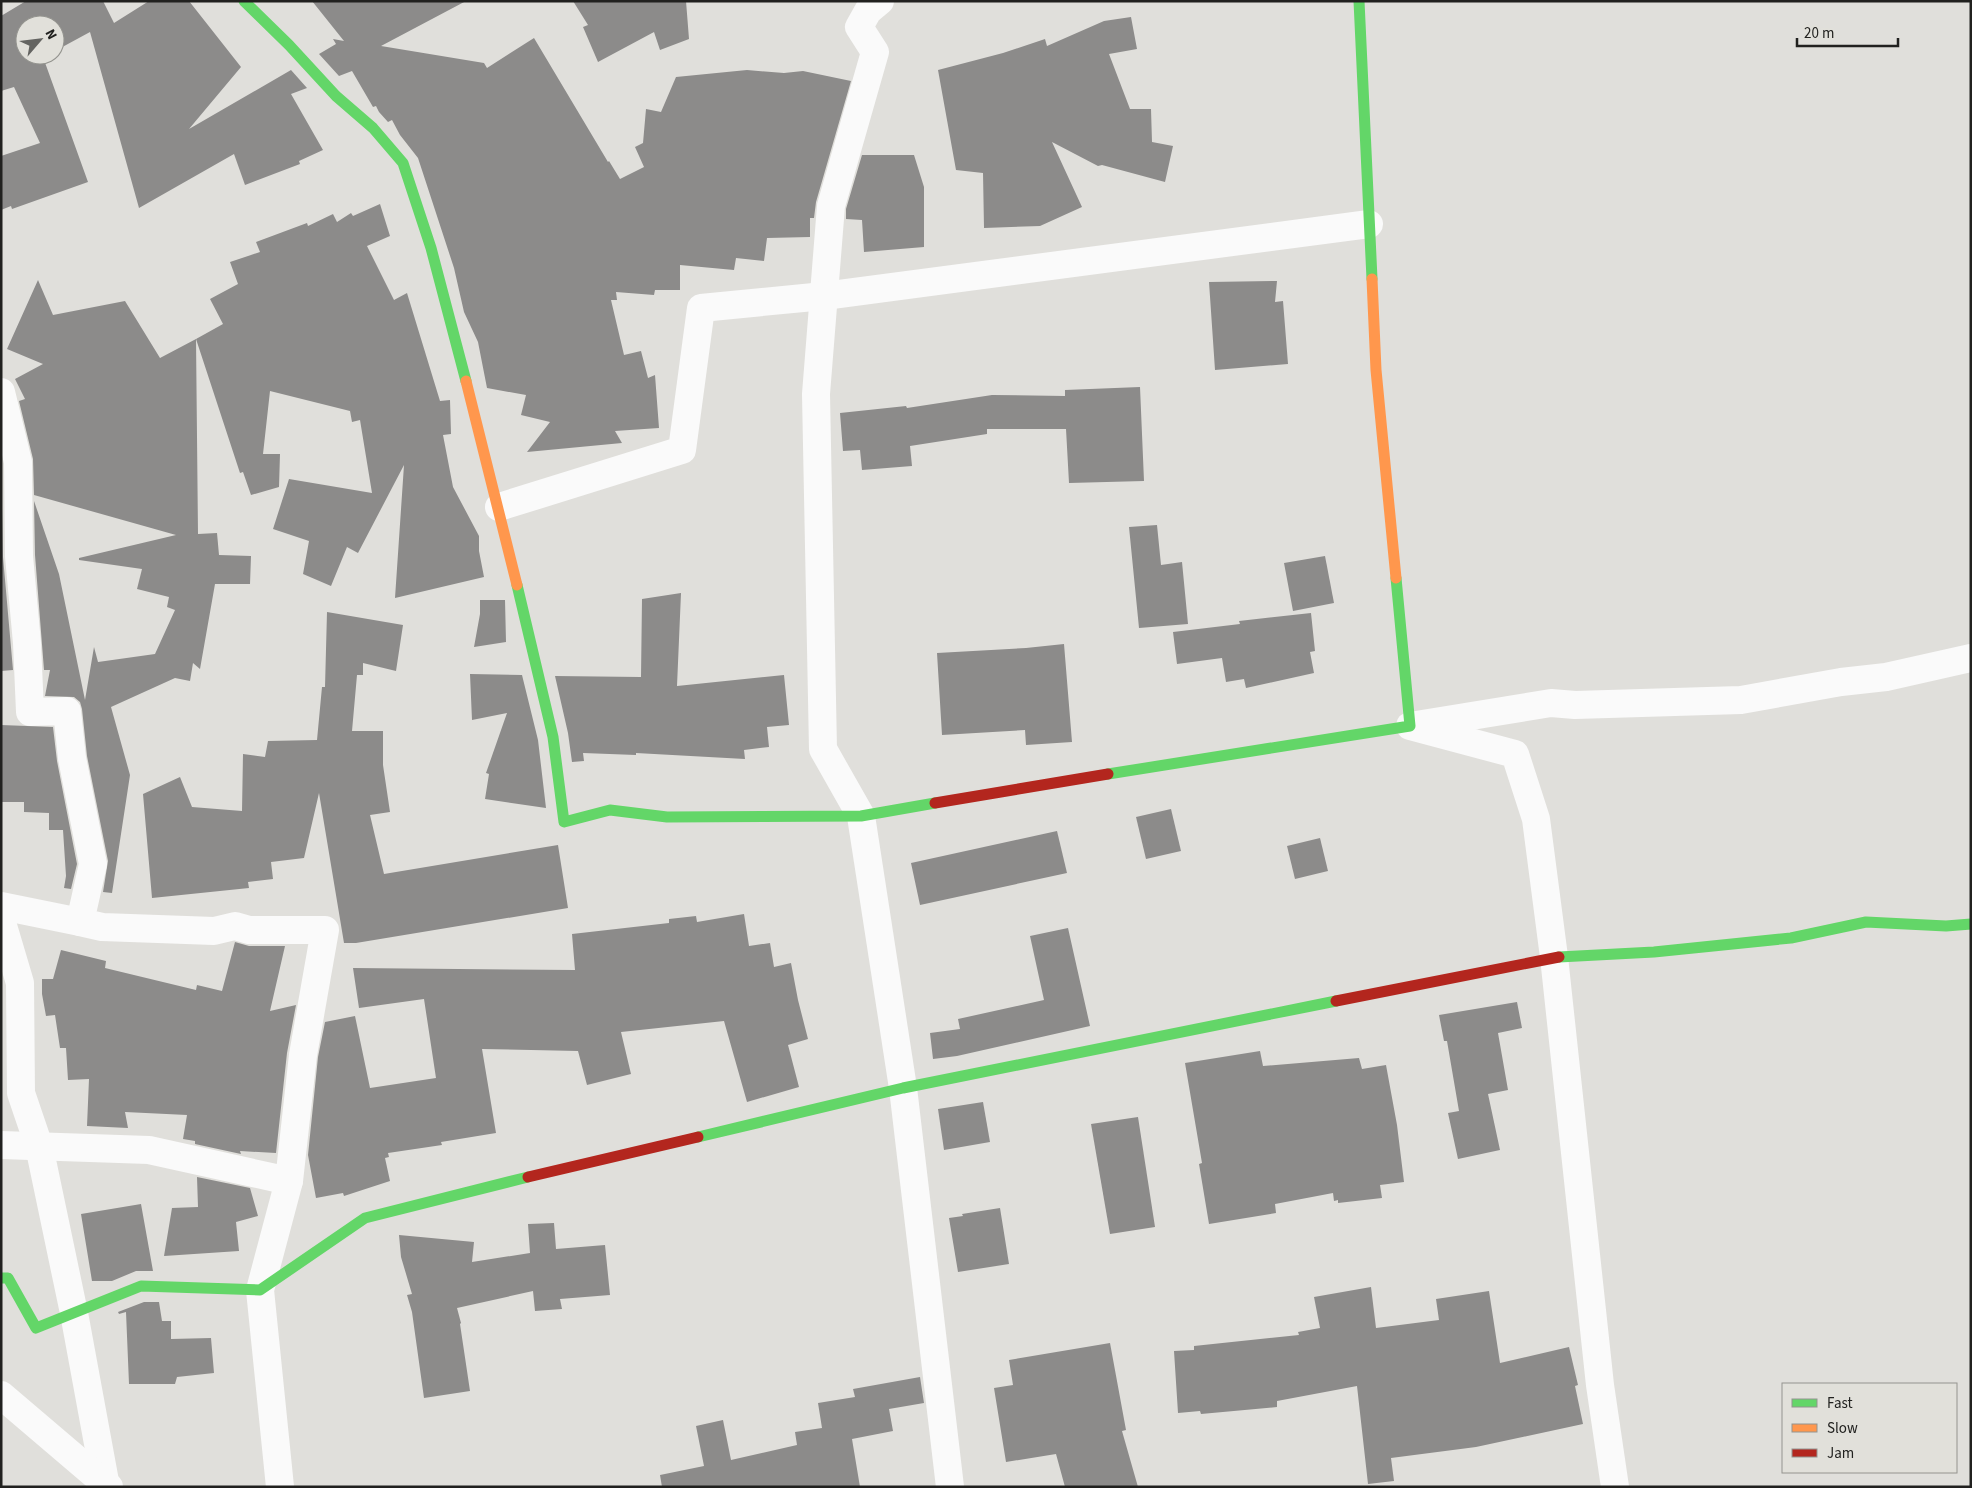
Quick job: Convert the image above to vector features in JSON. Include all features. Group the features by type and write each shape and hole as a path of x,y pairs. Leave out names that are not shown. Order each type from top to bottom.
{"street":[{"path":"244,1 336,96 373,128 403,163 431,248 499,507 553,737 564,822 610,810 667,817 861,816 1202,758 1551,703 1575,705 1741,700 1841,682 1886,677 1971,658"},
{"path":"880,1 868,11 858,28 875,52 831,206 816,394 823,749 861,816 903,1088 950,1487"},
{"path":"1359,1 1376,370 1410,726"},
{"path":"499,507 682,450 701,308 824,296 1369,224"},
{"path":"1,392 18,462 18,556 27,643 30,712 67,711 72,758 93,864 80,922"},
{"path":"1410,726 1515,754 1536,819 1554,957 1600,1385 1615,1487"},
{"path":"1,906 102,927 214,931 235,926 249,930 326,930 303,1055 289,1180 260,1290 280,1487"},
{"path":"1,919 20,983 21,1093 40,1146 107,1486"},
{"path":"1,1278 8,1278 36,1328 141,1286 260,1290 365,1218 903,1088 1554,957 1654,952 1791,938 1866,922 1946,926 1971,924"},
{"path":"1,1145 149,1150 289,1180"},
{"path":"1,1395 107,1486"}],"building":[{"path":"26,1 103,1 114,23 149,1 189,1 241,67 189,129 291,70 307,88 291,94 323,150 299,161 300,164 245,185 234,154 139,208 90,32 65,46 65,15 15,15 15,65 46,65 88,182 12,209 11,206 1,210 1,156 40,143 14,87 1,91 1,16"},
{"path":"312,1 466,1 381,46 484,63 487,68 534,38 620,179 644,167 635,147 643,143 646,109 661,112 676,77 747,70 784,73 803,71 851,81 816,202 814,218 810,218 810,237 767,238 764,261 736,258 734,270 680,265 680,290 655,290 654,295 616,292 617,300 611,300 624,355 641,351 648,378 655,375 659,428 615,431 622,443 527,452 550,422 521,415 526,395 487,388 478,342 464,312 454,268 418,158 400,135 392,120 388,122 376,106 373,107 352,71 339,76 319,54 336,44 333,39 344,41"},
{"path":"573,1 686,1 689,39 660,50 654,32 598,62 583,27 588,25"},
{"path":"1131,17 1137,49 1109,54 1130,109 1151,109 1152,142 1173,146 1165,182 1102,165 1098,166 1052,142 1082,207 1040,226 984,228 983,173 956,170 938,70 1003,53 1045,39 1047,46 1104,21"},
{"path":"862,155 914,155 924,187 924,247 864,252 862,220 846,219 846,209"},
{"path":"380,204 390,236 367,246 394,300 407,293 440,401 450,400 451,434 443,435 453,487 479,536 479,551 484,577 395,598 404,465 358,553 347,547 331,586 303,574 309,541 273,529 289,479 372,493 360,420 352,422 350,411 270,391 263,454 280,454 279,487 251,495 243,472 240,473 196,339 223,324 210,299 238,284 230,262 260,252 256,242 307,223 308,226 333,214 337,222 351,213 353,216"},
{"path":"38,280 53,315 125,301 160,358 196,339 198,534 217,533 219,555 251,556 250,584 215,584 200,669 193,663 190,681 175,678 111,707 130,775 112,893 103,892 108,861 87,756 80,702 74,697 45,696 50,670 44,670 35,555 34,501 59,574 85,700 94,647 98,662 155,654 175,610 167,607 169,597 137,589 142,569 79,560 79,558 176,535 34,495 33,459 19,401 25,399 15,379 43,364 7,349"},
{"path":"1277,281 1275,302 1283,301 1288,364 1215,370 1209,282"},
{"path":"1140,387 1144,481 1069,483 1066,429 987,429 987,434 910,446 912,466 862,470 860,450 843,451 840,413 906,406 907,408 992,395 1065,396 1065,390"},
{"path":"1,459 3,557 13,670 1,671"},
{"path":"1157,525 1161,565 1182,562 1188,624 1139,628 1129,527"},
{"path":"1325,556 1334,603 1293,611 1284,563"},
{"path":"681,593 677,686 784,675 789,725 767,727 769,747 744,750 745,759 636,753 636,755 583,753 584,761 572,762 568,733 555,676 641,677 642,599"},
{"path":"480,600 505,600 506,642 474,647 480,614"},
{"path":"327,612 403,625 396,671 363,663 363,675 357,675 352,731 383,731 383,765 390,812 370,815 384,874 558,845 568,908 356,943 344,943 319,793 304,858 271,862 273,879 248,882 249,888 152,898 143,794 180,777 192,807 242,811 243,754 265,757 268,741 317,740 322,687 325,687"},
{"path":"1311,613 1315,651 1310,652 1314,673 1246,688 1244,679 1226,682 1222,658 1177,664 1173,632 1240,624 1239,621"},
{"path":"1064,644 1072,742 1026,745 1025,730 942,735 937,653"},
{"path":"470,674 522,675 538,740 546,808 485,799 489,774 486,773 507,713 472,720"},
{"path":"1,725 53,727 57,761 77,864 71,889 64,888 66,876 63,830 49,830 49,813 24,812 24,802 1,802"},
{"path":"1171,809 1181,851 1146,859 1136,817"},
{"path":"1057,831 1067,873 920,905 911,863"},
{"path":"1320,838 1328,871 1295,879 1287,846"},
{"path":"744,914 749,946 770,943 774,967 791,963 808,1039 788,1045 799,1087 747,1102 724,1021 621,1032 631,1074 587,1085 578,1051 482,1049 496,1133 441,1142 442,1145 388,1153 389,1157 385,1158 390,1181 344,1196 343,1193 316,1198 308,1155 318,1057 325,1022 355,1016 370,1088 436,1078 424,999 359,1008 353,968 575,970 572,934 669,923 669,919 696,916 697,922"},
{"path":"1068,928 1090,1026 957,1056 933,1059 930,1033 960,1029 958,1019 1044,1000 1030,936"},
{"path":"235,942 249,946 285,946 270,1011 296,1005 287,1053 276,1153 240,1151 241,1154 195,1144 195,1141 183,1139 187,1115 125,1112 128,1128 87,1126 89,1079 68,1080 66,1048 60,1048 55,1015 46,1016 42,994 42,979 53,979 61,950 106,961 105,968 196,990 197,985 222,991"},
{"path":"1517,1002 1522,1028 1498,1033 1508,1090 1488,1094 1500,1150 1458,1159 1448,1113 1459,1111 1447,1041 1444,1041 1439,1015"},
{"path":"1260,1051 1263,1066 1359,1058 1362,1069 1386,1065 1397,1125 1404,1182 1380,1185 1382,1198 1338,1203 1338,1200 1334,1201 1333,1193 1275,1204 1276,1213 1209,1224 1199,1164 1202,1163 1185,1063"},
{"path":"983,1102 990,1142 944,1150 938,1109"},
{"path":"1138,1117 1155,1227 1110,1234 1091,1124"},
{"path":"197,1177 250,1188 258,1216 236,1222 239,1251 164,1256 172,1208 198,1207"},
{"path":"141,1204 153,1271 136,1271 112,1281 92,1281 81,1214"},
{"path":"1000,1208 1009,1264 958,1272 949,1218"},
{"path":"554,1223 556,1249 605,1245 610,1295 560,1299 562,1309 535,1311 533,1291 457,1308 461,1323 470,1391 424,1398 412,1312 407,1295 412,1294 401,1257 399,1235 474,1242 472,1262 530,1253 528,1224"},
{"path":"1371,1287 1376,1328 1439,1320 1436,1299 1489,1291 1500,1363 1569,1347 1578,1385 1575,1386 1583,1424 1476,1447 1391,1458 1394,1481 1368,1484 1357,1386 1277,1401 1277,1407 1201,1414 1200,1411 1178,1413 1174,1351 1194,1350 1194,1346 1299,1335 1298,1332 1320,1328 1314,1297"},
{"path":"144,1302 159,1302 162,1321 171,1321 171,1339 211,1338 214,1373 177,1377 175,1384 129,1384 126,1312 119,1314 118,1312"},
{"path":"1110,1343 1126,1430 1122,1431 1138,1487 1065,1487 1056,1454 1006,1462 994,1388 1013,1385 1009,1360"},
{"path":"920,1377 924,1403 889,1409 893,1431 852,1439 860,1487 662,1487 660,1475 704,1466 696,1426 723,1420 731,1460 797,1445 795,1432 822,1428 818,1403 855,1397 853,1389"}],"traffic: fast":[{"path":"244,1 289,45 336,96 373,128 403,163 431,248 466,381"},
{"path":"1359,1 1372,279"},
{"path":"1108,774 1410,726 1396,578"},
{"path":"517,585 553,737 564,822 610,810 667,817 861,816 935,803"},
{"path":"1559,957 1654,952 1791,938 1866,922 1946,926 1971,924"},
{"path":"698,1137 903,1088 1336,1001"},
{"path":"1,1278 8,1278 36,1328 141,1286 260,1290 365,1218 528,1177"}],"traffic: slow":[{"path":"1372,279 1376,370 1396,578"},
{"path":"466,381 517,585"}],"traffic: jam":[{"path":"935,803 1108,774"},
{"path":"1336,1001 1559,957"},
{"path":"528,1177 698,1137"}]}
